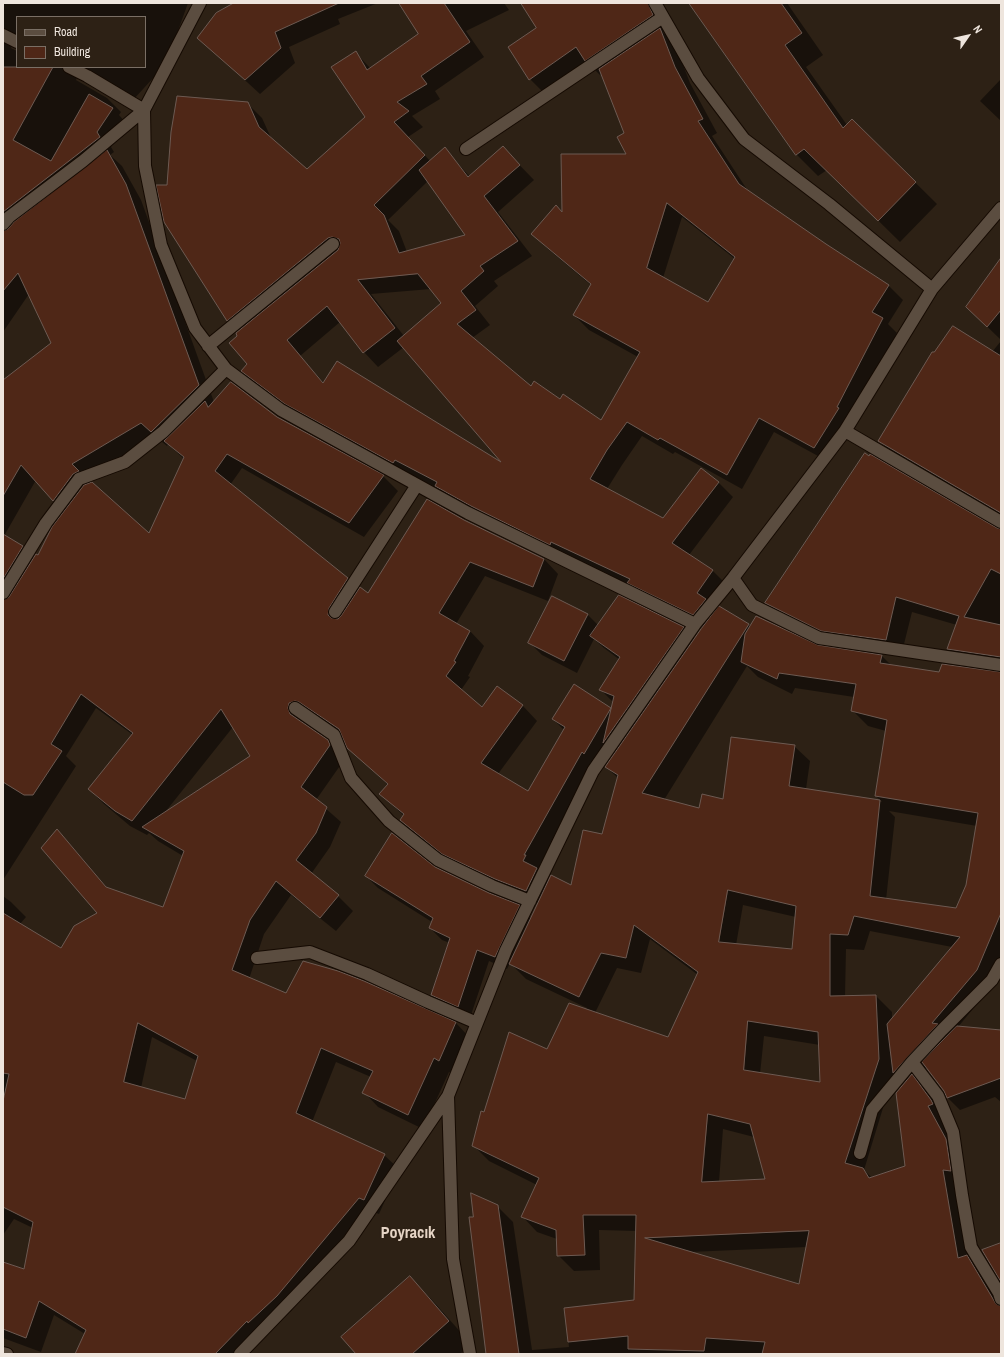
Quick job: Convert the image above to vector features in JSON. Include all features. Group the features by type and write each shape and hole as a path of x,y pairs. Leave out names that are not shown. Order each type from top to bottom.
{"street":[{"path":"3,224 9,217 83,161 144,110 200,3"},
{"path":"655,3 698,78 744,139 829,204 932,289"},
{"path":"466,149 664,17"},
{"path":"3,35 16,42"},
{"path":"71,68 144,110"},
{"path":"144,110 145,166 161,245 195,328 226,369 281,410 468,513 695,624"},
{"path":"240,1354 349,1241 448,1096 506,950 593,771 695,624 733,578 845,431 932,289 1001,208"},
{"path":"208,346 333,244"},
{"path":"3,593 46,523 79,479 125,462 163,432 226,369"},
{"path":"845,431 1001,522"},
{"path":"335,612 417,485"},
{"path":"733,578 752,605 819,638 1001,665"},
{"path":"295,708 334,735 351,778 389,821 438,860 492,886 530,901"},
{"path":"257,958 310,952 367,974 477,1023"},
{"path":"860,1153 872,1110 912,1062 992,980 1001,964"},
{"path":"912,1062 938,1096 953,1132 971,1247 999,1293 1001,1299"},
{"path":"448,1096 453,1259 470,1354"},
{"path":"3,1353 7,1354"}],"building":[{"path":"234,3 339,3 275,32 281,48 245,80 197,38 216,13"},
{"path":"399,3 444,3 470,42 421,76 427,84 397,102 409,111 394,122 425,155 374,205 384,215 399,253 465,235 419,170 445,147 468,177 503,146 520,165 484,196 518,241 480,266 484,271 461,291 476,310 457,324 531,386 534,381 560,399 563,394 601,420 640,352 573,315 591,284 531,234 556,205 562,212 561,154 626,154 617,137 624,133 599,69 660,28 675,67 703,119 698,121 739,184 889,285 872,312 883,318 837,407 839,408 814,448 759,418 727,475 660,438 658,440 627,422 607,450 590,479 663,518 701,468 719,482 672,543 713,570 697,593 706,599 693,615 627,583 630,579 551,542 550,545 471,506 435,486 437,482 395,460 393,463 285,404 241,371 247,364 229,343 237,336 236,333 338,250 340,243 339,239 332,237 328,238 227,321 164,222 156,185 167,185 171,132 177,96 248,102 259,127 307,169 365,117 331,67 356,51 367,70 418,34","holes":["667,203 735,257 708,302 647,268","418,274 441,303 397,341 501,462 337,361 323,383 287,340 327,306 363,353 395,328 358,280"]},
{"path":"521,3 648,3 653,15 585,61 576,47 529,80 508,47 536,28"},
{"path":"689,3 781,3 802,33 785,45 843,128 852,119 916,182 878,221 804,149 796,155"},
{"path":"3,67 52,68 13,140 51,161 89,94 113,108 97,132 100,137 3,212"},
{"path":"107,150 126,184 199,385 151,432 141,423 72,464 79,471 73,474 53,501 21,465 3,496 3,380 51,343 18,273 3,291 3,231 8,229 14,222"},
{"path":"1001,258 1001,310 987,327 966,307"},
{"path":"953,326 1001,356 1001,513 878,441 932,352 934,352"},
{"path":"231,382 277,417 384,475 349,523 227,454 215,471 348,578 329,608 328,615 331,618 338,619 341,616 360,587 368,593 427,499 464,520 544,559 533,587 470,562 439,613 470,631 454,661 456,662 446,676 482,707 497,686 523,705 481,763 528,791 565,727 552,719 574,684 611,708 584,754 582,752 524,855 526,855 523,861 537,868 526,891 495,879 442,854 400,820 404,814 379,794 388,784 347,748 339,729 299,702 295,701 289,703 288,708 290,714 328,740 330,745 301,787 327,807 316,833 296,860 339,895 320,918 276,881 250,920 232,970 286,993 303,961 338,971 364,981 456,1022 439,1061 434,1058 408,1115 362,1093 373,1071 321,1048 296,1113 385,1154 364,1200 359,1198 277,1296 248,1323 247,1321 215,1354 75,1354 86,1330 39,1301 26,1338 3,1329 3,1262 24,1269 33,1222 3,1207 3,1101 9,1074 3,1073 3,913 61,948 74,926 97,913 41,848 57,829 106,887 163,907 184,851 142,827 250,756 221,709 132,821 115,811 88,789 133,733 81,694 51,744 62,751 33,795 24,795 3,782 3,600 9,597 36,554 38,555 52,527 84,485 92,482 149,533 184,457 164,441 205,401 208,407","holes":["138,1023 198,1056 185,1099 124,1082"]},
{"path":"865,453 869,456 870,454 1001,529 1001,574 991,569 964,617 1001,625 1001,657 947,649 959,616 896,597 886,640 821,631 765,603"},
{"path":"3,534 23,546 3,579"},
{"path":"619,595 684,627 603,743 614,696 599,690 620,657 590,636"},
{"path":"552,596 588,614 564,661 528,643"},
{"path":"719,606 749,624 642,793 699,808 702,794 723,799 731,737 795,745 789,786 880,800 870,896 956,908 966,885 978,813 875,796 887,720 851,711 856,684 779,673 777,679 741,662 745,634 756,616 818,645 882,655 880,663 939,672 942,664 1001,672 1001,913 977,970 932,1023 938,1024 893,1073 887,1024 960,937 854,916 848,935 830,934 830,996 876,995 879,1059 845,1163 863,1168 869,1178 905,1166 896,1093 912,1074 931,1100 933,1104 928,1106 946,1139 951,1171 943,1170 958,1258 967,1255 996,1304 1001,1306 1001,1354 762,1354 765,1342 706,1338 704,1351 628,1349 628,1336 568,1342 564,1308 634,1300 636,1215 583,1215 585,1255 557,1256 556,1230 521,1217 539,1178 472,1146 481,1111 484,1112 509,1032 547,1049 569,1003 668,1037 698,972 634,925 626,958 601,953 579,997 509,964 551,875 571,885 583,830 602,834 618,775 605,767 701,629","holes":["728,890 796,906 792,949 719,942","748,1021 818,1032 820,1082 744,1070","708,1114 750,1124 765,1179 702,1182","809,1231 799,1284 645,1238"]},
{"path":"392,833 435,867 489,893 520,905 495,957 477,950 458,1007 431,995 450,938 429,928 433,918 365,876"},
{"path":"957,1026 1001,1030 1001,1078 947,1098 944,1091 922,1062"},
{"path":"471,1193 498,1205 519,1354 486,1354 469,1217 473,1217"},
{"path":"1001,1243 1001,1282 982,1250"},
{"path":"410,1276 449,1321 412,1354 356,1354 341,1337"}],"district":[{"name":"Poyracık","path":"408,1234"}]}
